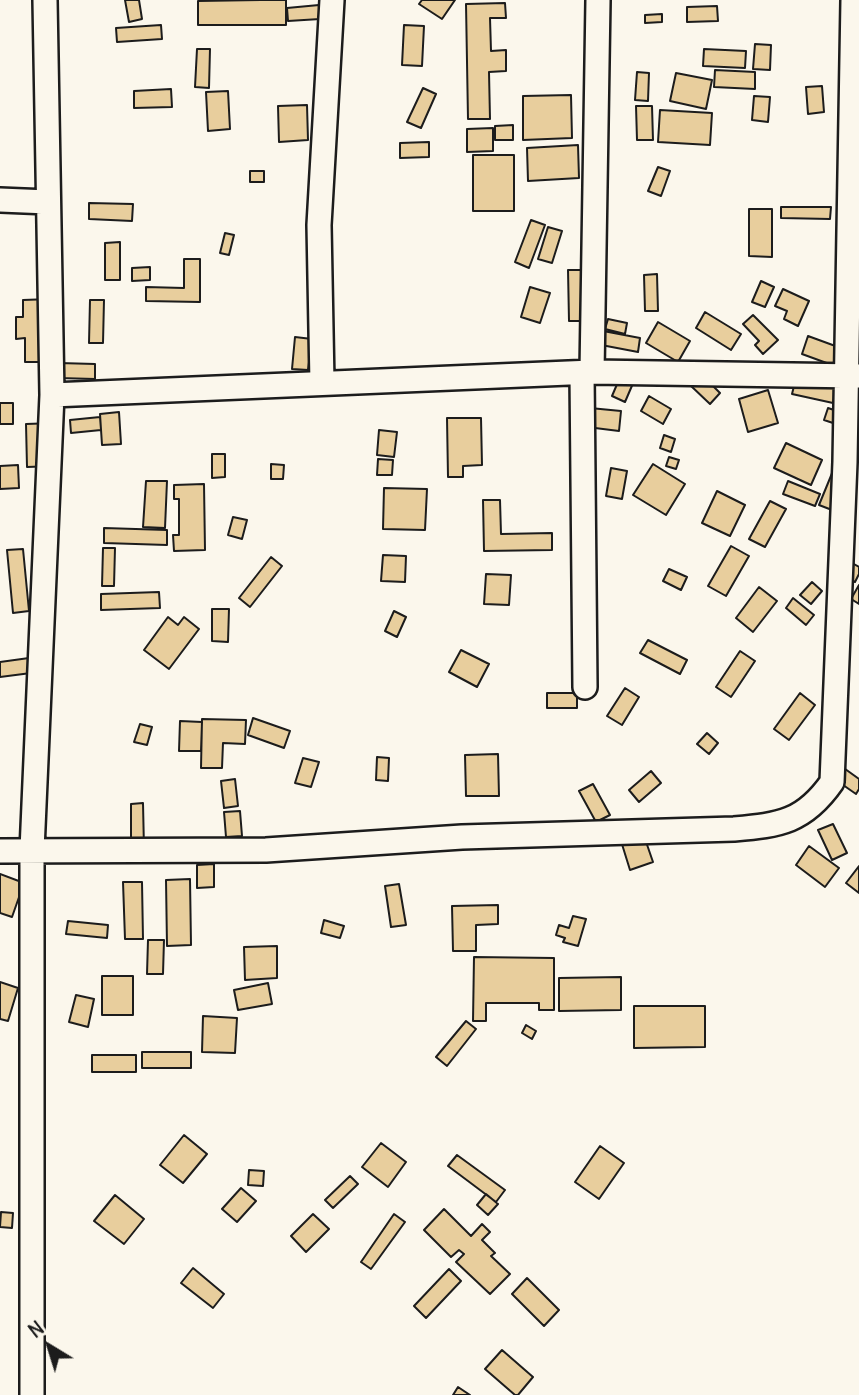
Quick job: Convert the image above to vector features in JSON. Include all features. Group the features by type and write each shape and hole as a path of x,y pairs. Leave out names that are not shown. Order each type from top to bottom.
{"street":[{"path":"32,1395 32,850 52,395 45,0"},
{"path":"321,383 319,225 332,0"},
{"path":"585,687 587,372 598,0"},
{"path":"0,851 265,850 463,837 734,829 766,826 799,816 818,802 832,782 852,465 853,0"},
{"path":"0,200 48,202"},
{"path":"52,395 587,372 853,376"}],"building":[{"path":"125,0 139,0 142,19 129,22"},
{"path":"286,0 286,25 198,25 198,1"},
{"path":"422,0 455,0 442,19 419,4"},
{"path":"505,3 506,18 490,18 491,51 506,50 506,71 489,72 490,119 468,119 466,4"},
{"path":"319,5 320,19 288,21 287,8"},
{"path":"717,6 718,21 687,22 687,7"},
{"path":"662,14 662,22 645,23 645,15"},
{"path":"161,25 162,39 117,42 116,28"},
{"path":"404,25 424,26 422,66 402,65"},
{"path":"755,44 771,45 770,70 753,69"},
{"path":"197,49 210,49 209,88 195,87"},
{"path":"704,49 746,51 745,68 703,66"},
{"path":"715,70 755,72 755,89 714,87"},
{"path":"637,72 649,73 648,101 635,100"},
{"path":"676,73 712,80 706,109 670,101"},
{"path":"822,86 824,112 808,114 806,87"},
{"path":"423,88 436,94 421,128 407,122"},
{"path":"171,89 172,107 134,108 134,91"},
{"path":"228,91 230,129 208,131 206,92"},
{"path":"571,95 572,138 523,140 523,96"},
{"path":"754,96 770,97 768,122 752,120"},
{"path":"307,105 308,140 279,142 278,106"},
{"path":"636,106 652,106 653,140 637,140"},
{"path":"660,110 712,113 710,145 658,142"},
{"path":"513,125 513,140 495,140 495,126"},
{"path":"493,128 493,151 467,152 467,129"},
{"path":"429,142 429,157 400,158 400,143"},
{"path":"578,145 579,178 528,181 527,148"},
{"path":"473,155 514,155 514,211 473,211"},
{"path":"658,167 670,171 661,196 648,191"},
{"path":"250,171 264,171 264,182 250,182"},
{"path":"89,203 133,204 132,221 89,219"},
{"path":"781,207 831,207 830,219 781,218"},
{"path":"749,209 772,209 772,257 749,256"},
{"path":"531,220 545,225 529,268 515,262"},
{"path":"548,227 562,231 552,263 538,259"},
{"path":"225,233 234,235 229,255 220,253"},
{"path":"120,242 120,280 105,280 105,243"},
{"path":"184,259 200,259 200,302 146,301 146,287 184,288"},
{"path":"150,267 150,280 132,281 132,268"},
{"path":"568,270 585,270 587,321 569,321"},
{"path":"657,274 658,311 645,311 644,275"},
{"path":"761,281 774,287 765,307 752,302"},
{"path":"530,287 550,293 540,323 521,317"},
{"path":"783,289 809,301 798,326 784,319 787,311 775,306"},
{"path":"51,299 52,362 25,362 25,338 16,339 16,317 23,317 23,300"},
{"path":"90,300 104,300 103,343 89,343"},
{"path":"705,312 741,334 731,350 696,328"},
{"path":"753,315 778,340 763,354 755,345 759,341 743,324"},
{"path":"608,319 627,323 625,334 605,329"},
{"path":"658,322 690,341 678,362 646,343"},
{"path":"598,330 640,338 638,352 596,344"},
{"path":"808,336 849,351 843,369 802,354"},
{"path":"295,337 312,339 308,370 292,369"},
{"path":"59,363 95,364 95,379 58,378"},
{"path":"798,370 838,380 833,403 792,394"},
{"path":"700,373 720,393 710,404 690,385"},
{"path":"621,375 634,381 625,402 612,396"},
{"path":"768,390 778,423 748,432 739,399"},
{"path":"649,396 671,409 663,424 641,411"},
{"path":"0,403 13,403 13,424 0,424"},
{"path":"590,408 621,411 619,431 587,427"},
{"path":"828,408 846,414 842,426 824,420"},
{"path":"119,412 121,444 102,445 100,414"},
{"path":"100,417 101,430 71,433 70,420"},
{"path":"447,418 481,418 482,465 463,466 463,477 448,477"},
{"path":"55,423 55,466 27,467 26,424"},
{"path":"379,430 397,432 394,457 377,455"},
{"path":"664,435 675,439 671,452 660,448"},
{"path":"786,443 822,460 811,485 774,468"},
{"path":"212,454 225,454 225,477 212,478"},
{"path":"669,457 679,460 676,469 666,466"},
{"path":"378,459 393,460 392,475 377,475"},
{"path":"271,464 284,465 283,479 271,479"},
{"path":"653,464 685,484 666,515 633,495"},
{"path":"18,465 19,488 0,489 0,466"},
{"path":"835,466 832,510 819,505"},
{"path":"611,468 627,471 622,499 606,496"},
{"path":"146,481 167,481 165,528 143,527"},
{"path":"788,481 820,494 815,506 783,494"},
{"path":"204,484 205,550 174,551 173,535 179,535 179,499 174,499 174,485"},
{"path":"384,488 427,489 425,530 383,529"},
{"path":"717,491 745,505 730,536 702,523"},
{"path":"483,500 500,500 501,534 552,533 552,550 484,551"},
{"path":"770,501 786,509 765,547 749,539"},
{"path":"233,517 247,520 242,539 228,535"},
{"path":"104,528 167,530 167,545 104,543"},
{"path":"731,546 749,556 726,596 708,586"},
{"path":"103,548 115,548 114,586 102,586"},
{"path":"23,549 29,611 13,613 7,550"},
{"path":"383,555 406,556 405,582 381,581"},
{"path":"271,557 282,566 250,607 239,598"},
{"path":"852,563 859,567 855,582 845,577"},
{"path":"669,569 687,577 681,590 663,581"},
{"path":"486,574 511,575 509,605 484,604"},
{"path":"812,582 822,591 811,604 800,595"},
{"path":"859,585 859,604 851,599"},
{"path":"759,587 777,601 753,632 736,618"},
{"path":"159,592 160,608 101,610 101,594"},
{"path":"793,598 814,615 806,625 786,608"},
{"path":"212,609 229,609 228,642 212,641"},
{"path":"394,611 406,617 397,637 385,631"},
{"path":"168,617 178,625 184,617 199,629 169,669 144,650"},
{"path":"648,640 687,660 680,674 640,653"},
{"path":"461,650 489,664 477,687 449,672"},
{"path":"740,651 755,661 731,697 716,687"},
{"path":"29,658 31,673 0,677 0,662"},
{"path":"625,688 639,697 622,725 607,716"},
{"path":"547,693 577,693 577,708 547,708"},
{"path":"800,693 815,705 789,740 774,729"},
{"path":"253,718 290,731 284,748 248,735"},
{"path":"202,719 246,720 245,744 223,743 222,768 201,768"},
{"path":"180,721 202,722 201,751 179,751"},
{"path":"140,724 152,727 147,745 134,742"},
{"path":"707,733 718,743 709,754 697,744"},
{"path":"498,754 499,796 466,796 465,755"},
{"path":"377,757 389,758 388,781 376,780"},
{"path":"303,758 319,762 311,787 295,783"},
{"path":"841,766 859,779 856,794 833,778"},
{"path":"651,771 661,783 639,802 629,790"},
{"path":"235,779 238,806 224,808 221,781"},
{"path":"593,784 610,815 596,822 579,791"},
{"path":"143,803 144,849 131,849 131,804"},
{"path":"240,811 242,836 226,837 224,812"},
{"path":"833,824 847,853 832,860 818,830"},
{"path":"643,833 653,862 630,870 621,841"},
{"path":"809,846 839,868 825,887 796,865"},
{"path":"214,864 214,887 197,888 197,865"},
{"path":"859,866 859,893 846,883"},
{"path":"0,874 24,883 12,917 0,913"},
{"path":"190,879 191,945 167,946 166,880"},
{"path":"123,882 142,882 143,939 125,939"},
{"path":"399,884 406,925 391,927 385,886"},
{"path":"498,905 498,924 476,925 476,951 453,951 452,906"},
{"path":"573,916 586,919 578,946 563,942 565,938 556,935 559,925 569,928"},
{"path":"324,920 344,926 340,938 321,933"},
{"path":"68,921 108,925 107,938 66,934"},
{"path":"148,940 164,940 163,974 147,974"},
{"path":"277,946 277,978 245,980 244,947"},
{"path":"474,957 554,958 554,1010 539,1010 539,1003 486,1003 486,1021 473,1021"},
{"path":"102,976 133,976 133,1015 102,1015"},
{"path":"621,977 621,1010 559,1011 559,978"},
{"path":"0,982 18,988 8,1021 0,1019"},
{"path":"268,983 272,1004 238,1010 234,990"},
{"path":"76,995 94,999 88,1027 69,1022"},
{"path":"634,1006 705,1006 705,1047 634,1048"},
{"path":"203,1016 237,1018 235,1053 202,1052"},
{"path":"466,1021 476,1029 447,1066 436,1057"},
{"path":"526,1025 536,1031 532,1039 522,1033"},
{"path":"142,1052 191,1052 191,1068 142,1068"},
{"path":"92,1055 136,1055 136,1072 92,1072"},
{"path":"184,1135 207,1154 183,1183 160,1165"},
{"path":"381,1143 406,1162 388,1187 362,1167"},
{"path":"600,1146 624,1163 599,1199 575,1182"},
{"path":"457,1155 505,1190 496,1202 448,1166"},
{"path":"249,1170 264,1171 263,1186 248,1185"},
{"path":"350,1176 358,1184 333,1208 325,1200"},
{"path":"241,1188 256,1201 237,1222 222,1209"},
{"path":"486,1194 498,1204 488,1215 477,1205"},
{"path":"115,1195 144,1219 124,1244 94,1221"},
{"path":"444,1209 471,1236 482,1224 490,1232 482,1240 495,1253 491,1256 510,1274 490,1294 456,1262 464,1254 459,1250 451,1257 424,1230"},
{"path":"1,1212 13,1213 12,1228 0,1227"},
{"path":"313,1214 329,1229 306,1252 291,1236"},
{"path":"394,1214 405,1222 371,1269 361,1262"},
{"path":"193,1268 224,1294 213,1308 181,1283"},
{"path":"449,1269 461,1281 426,1318 414,1306"},
{"path":"527,1278 559,1310 544,1326 512,1294"},
{"path":"502,1350 533,1377 518,1395 485,1369"},
{"path":"458,1387 470,1395 453,1395"}]}
